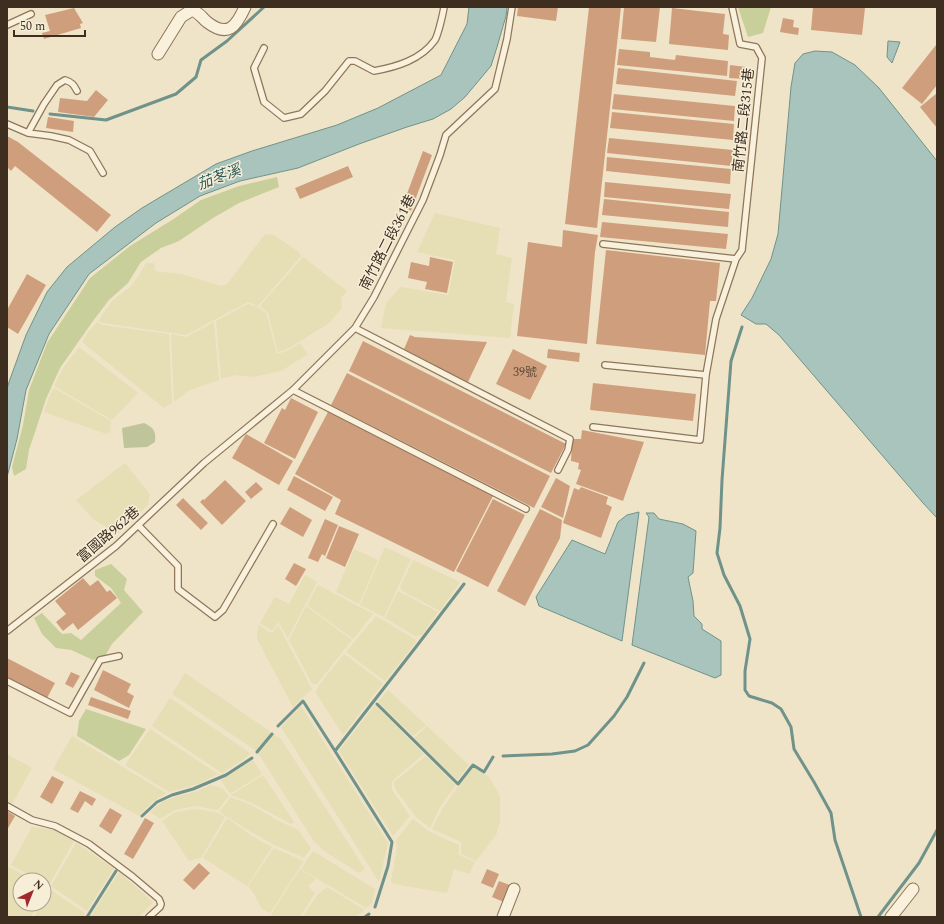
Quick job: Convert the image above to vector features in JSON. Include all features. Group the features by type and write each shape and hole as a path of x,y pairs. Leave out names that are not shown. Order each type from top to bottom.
{"street":[{"path":"158,54 181,17 192,10 198,12 206,21 216,28 223,30 233,27 245,7"},
{"path":"891,917 913,888"},
{"path":"503,917 514,890"}],"lane":[{"path":"264,48 254,68 264,102 284,118 301,114 325,91 349,61 355,61 374,71 392,68 420,55 436,40 444,7"},
{"name":"南竹路二段361巷","path":"219,450 293,390 356,328 374,297 423,200 446,135 495,89 507,39 512,7"},
{"name":"南竹路二段315巷","path":"732,7 740,44 756,47 762,58 742,250 736,259"},
{"path":"7,25 31,14"},
{"path":"28,133 44,104 57,85 65,80 71,82 77,91"},
{"path":"7,124 28,133 69,140 90,151 103,173"},
{"path":"593,427 700,440 706,375 716,319 736,259 604,244"},
{"path":"356,328 570,439 568,450 558,470"},
{"path":"605,365 706,375"},
{"path":"293,390 526,509"},
{"name":"富國路962巷","path":"7,631 116,546 219,450"},
{"path":"138,525 178,566 178,589 215,617 223,610 273,524"},
{"path":"7,681 70,713 100,660 119,656"},
{"path":"7,806 32,820 55,826 89,844 133,877 159,899 161,904 160,907 149,917"}],"shaded area":[{"path":"435,213 500,228 496,254 512,258 506,302 514,304 510,338 381,328 386,303 401,287 448,295 455,260 417,252"},
{"path":"265,234 274,235 299,252 301,256 258,306 248,302 186,335 98,321 112,301 131,286 146,263 154,263 155,271 182,274 221,286 227,284"},
{"path":"303,257 347,291 341,298 342,308 328,324 287,349 278,352 268,313 260,306"},
{"path":"248,304 258,307 266,313 277,354 287,351 300,343 308,354 281,371 253,377 236,375 221,379 216,321"},
{"path":"97,322 103,325 169,334 172,403 164,408 82,342"},
{"path":"214,322 219,380 190,390 174,402 171,334 186,337"},
{"path":"79,347 138,393 112,420 54,386 62,370"},
{"path":"54,388 111,421 110,432 106,434 44,412"},
{"path":"125,463 150,494 148,505 117,534 93,519 76,500"},
{"path":"385,547 411,559 384,617 360,605"},
{"path":"354,549 378,560 359,604 336,592"},
{"path":"413,560 460,582 440,611 402,591 400,587"},
{"path":"305,575 317,582 288,638 278,622 273,630 260,623 275,597 289,604"},
{"path":"318,585 373,614 353,639 307,605"},
{"path":"398,591 438,612 422,635 415,636 385,618"},
{"path":"306,606 352,640 317,684 312,684 289,640"},
{"path":"376,616 415,639 416,642 385,681 346,652"},
{"path":"259,625 269,632 273,632 278,625 312,689 293,707 257,639"},
{"path":"344,654 383,683 343,735 316,693 319,685"},
{"path":"185,673 281,739 365,869 359,873 324,851 313,840 255,750 172,694"},
{"path":"388,690 426,725 413,736 378,702"},
{"path":"170,698 250,753 247,757 222,773 152,726"},
{"path":"375,705 424,754 392,781 392,790 410,816 393,836 339,751"},
{"path":"301,706 388,843 379,882 281,727"},
{"path":"427,726 469,765 457,780 414,738"},
{"path":"150,729 218,774 196,785 169,792 125,765"},
{"path":"72,736 166,793 151,803 139,816 53,769"},
{"path":"7,754 32,768 12,804 7,801"},
{"path":"426,756 456,785 440,807 430,828 416,817 395,789 394,782"},
{"path":"253,760 262,774 230,794 221,780"},
{"path":"473,767 489,777 500,796 500,822 496,835 476,861 461,854 461,842 432,829 442,809"},
{"path":"263,775 294,822 291,824 252,803 231,795"},
{"path":"211,785 222,788 229,796 218,810 196,806 175,810 160,819 150,812 163,801 195,792"},
{"path":"231,797 251,805 298,830 311,848 304,858 274,845 219,812"},
{"path":"195,809 216,812 225,817 201,858 189,861 162,821 176,812"},
{"path":"227,818 252,836 272,847 247,886 203,858"},
{"path":"413,819 430,832 459,845 459,855 475,862 469,874 454,869 447,893 394,884 391,881 397,848 396,840"},
{"path":"32,827 54,830 74,841 52,880 52,872 24,872 11,865"},
{"path":"76,843 114,868 87,911 52,887"},
{"path":"274,848 304,861 270,913 262,909 248,886"},
{"path":"313,851 375,889 372,903 366,908 301,869"},
{"path":"9,867 18,872 12,872 12,912 34,912 31,917 7,917 7,872"},
{"path":"300,869 316,879 308,886 315,893 300,917 275,917 271,914"},
{"path":"119,872 153,902 139,917 90,917"},
{"path":"327,887 365,910 355,917 304,917 303,916 317,895"},
{"path":"52,891 85,913 83,917 34,917 37,912 52,912"}],"green space":[{"path":"738,7 771,7 763,33 748,37"},
{"path":"277,177 279,187 239,203 213,218 179,241 161,248 141,262 128,283 109,300 60,368 46,399 29,450 26,469 14,476 12,467 23,425 29,390 47,343 90,278 130,246 201,200 239,186"},
{"path":"144,423 154,430 155,442 147,447 124,448 122,428"},
{"path":"111,564 127,579 124,590 143,612 112,644 105,656 93,660 71,650 56,648 42,634 34,618 42,613 62,634 71,633 81,640 121,603 111,588 95,576 95,570"},
{"path":"86,709 146,729 129,755 119,761 77,736 79,721"}],"water":[{"name":"茄苳溪","path":"469,7 507,7 506,16 491,66 465,97 451,109 433,119 359,144 298,168 240,181 200,196 156,223 89,274 49,334 26,390 17,439 7,477 7,389 9,382 26,335 47,292 67,267 115,227 142,208 216,164 252,151 337,125 378,108 441,75 467,24"},
{"path":"888,41 900,42 892,63 887,57"},
{"path":"815,51 832,52 855,65 879,88 937,161 937,518 779,335 766,324 756,324 741,315 752,298 771,259 778,234 791,87 795,63 803,54"},
{"path":"639,512 622,641 539,606 536,597 572,540 605,554 618,522 627,515"},
{"path":"646,513 654,513 659,519 683,524 696,531 693,573 688,577 693,601 694,616 702,624 702,629 721,641 721,675 715,678 632,645 649,517"}],"building":[{"path":"518,7 558,7 556,21 517,16"},
{"path":"589,7 621,7 597,228 565,224"},
{"path":"624,7 660,7 656,42 621,39"},
{"path":"813,7 865,8 862,35 811,30"},
{"path":"74,8 83,23 80,24 81,28 44,39 42,33 50,31 45,15"},
{"path":"672,8 725,14 723,34 729,35 728,50 669,44"},
{"path":"783,18 794,20 793,27 799,28 798,35 780,32"},
{"path":"936,45 937,85 922,104 902,88"},
{"path":"619,49 650,52 650,57 675,60 676,55 728,61 727,76 617,65"},
{"path":"730,65 746,67 744,79 729,78"},
{"path":"618,68 737,81 735,96 616,84"},
{"path":"96,90 108,100 94,117 58,112 60,98 87,101"},
{"path":"937,93 937,128 920,107"},
{"path":"614,94 735,106 734,121 612,109"},
{"path":"612,112 734,124 733,140 610,128"},
{"path":"48,117 74,121 73,132 46,128"},
{"path":"7,136 18,142 111,215 97,232 15,166 11,171 7,167"},
{"path":"609,138 733,150 731,166 607,153"},
{"path":"423,151 432,155 411,211 402,207"},
{"path":"607,157 731,169 730,184 606,171"},
{"path":"348,166 353,177 300,199 295,188"},
{"path":"605,182 731,194 729,209 604,197"},
{"path":"604,199 729,212 728,227 602,215"},
{"path":"602,222 728,234 726,249 600,237"},
{"path":"563,230 598,235 595,252 587,344 517,336 528,242 562,247"},
{"path":"606,250 720,263 716,301 710,301 705,355 596,344"},
{"path":"430,257 453,262 447,293 425,289 427,282 408,278 411,262 429,266"},
{"path":"27,274 46,285 18,334 7,327 7,310"},
{"path":"410,335 415,337 487,342 468,382 454,375 453,377 434,367 435,365 404,349"},
{"path":"363,341 566,444 551,473 349,371"},
{"path":"513,349 547,366 530,400 496,384"},
{"path":"548,349 580,353 579,362 547,358"},
{"path":"347,373 550,476 534,508 331,405"},
{"path":"593,383 696,394 693,421 590,410"},
{"path":"291,398 318,412 295,459 264,443 282,408 285,410"},
{"path":"328,412 493,496 454,572 335,514 341,500 295,474"},
{"path":"582,430 644,442 623,501 576,484 581,470 578,469 579,463 571,461 572,439 581,439"},
{"path":"246,434 293,461 279,485 232,458"},
{"path":"294,476 333,497 325,511 287,490"},
{"path":"556,478 570,486 563,518 541,507"},
{"path":"225,480 246,501 222,525 200,502"},
{"path":"256,482 263,489 251,499 245,492"},
{"path":"581,487 608,497 606,504 612,507 601,538 563,523 574,488 579,490"},
{"path":"183,498 208,523 201,530 176,505"},
{"path":"493,499 525,515 488,587 456,571"},
{"path":"290,507 312,520 303,537 280,524"},
{"path":"540,509 562,520 560,538 525,606 497,591"},
{"path":"325,519 338,525 325,556 322,554 318,562 308,558"},
{"path":"339,526 359,534 345,567 326,558"},
{"path":"294,563 306,569 296,586 285,579"},
{"path":"83,578 90,586 98,580 107,592 110,590 117,598 78,630 73,623 63,631 56,622 66,614 55,601"},
{"path":"7,658 55,683 47,698 7,677"},
{"path":"103,670 131,684 127,692 134,696 129,708 94,690"},
{"path":"71,672 80,676 73,688 65,684"},
{"path":"91,697 131,711 128,719 88,705"},
{"path":"52,776 64,782 52,804 40,797"},
{"path":"80,791 96,799 92,806 85,801 78,813 70,809"},
{"path":"110,808 122,815 111,834 99,826"},
{"path":"7,811 15,816 7,830"},
{"path":"145,818 154,823 133,859 124,854"},
{"path":"199,863 210,873 194,890 183,880"},
{"path":"487,869 499,874 493,888 481,883"},
{"path":"499,881 513,886 506,903 492,897"}],"waterway":[{"path":"50,114 106,120 176,94 196,77 201,60 227,41 264,7"},
{"path":"7,107 33,111"},
{"path":"742,327 731,361 717,553 724,575 740,606 750,639 745,671 745,690 749,696 772,703 781,709 791,727 794,749 831,813 835,840 861,917"},
{"path":"375,907 388,866 392,842 335,751 464,584"},
{"path":"503,756 552,754 575,751 588,745 614,716 627,697 644,663"},
{"path":"278,726 303,701 335,751"},
{"path":"377,704 458,784 473,765 484,772 493,757"},
{"path":"257,752 272,734"},
{"path":"142,816 157,802 226,775 252,758"},
{"path":"878,917 919,863 937,830"},
{"path":"87,917 116,871"},
{"path":"365,917 369,914"}]}
